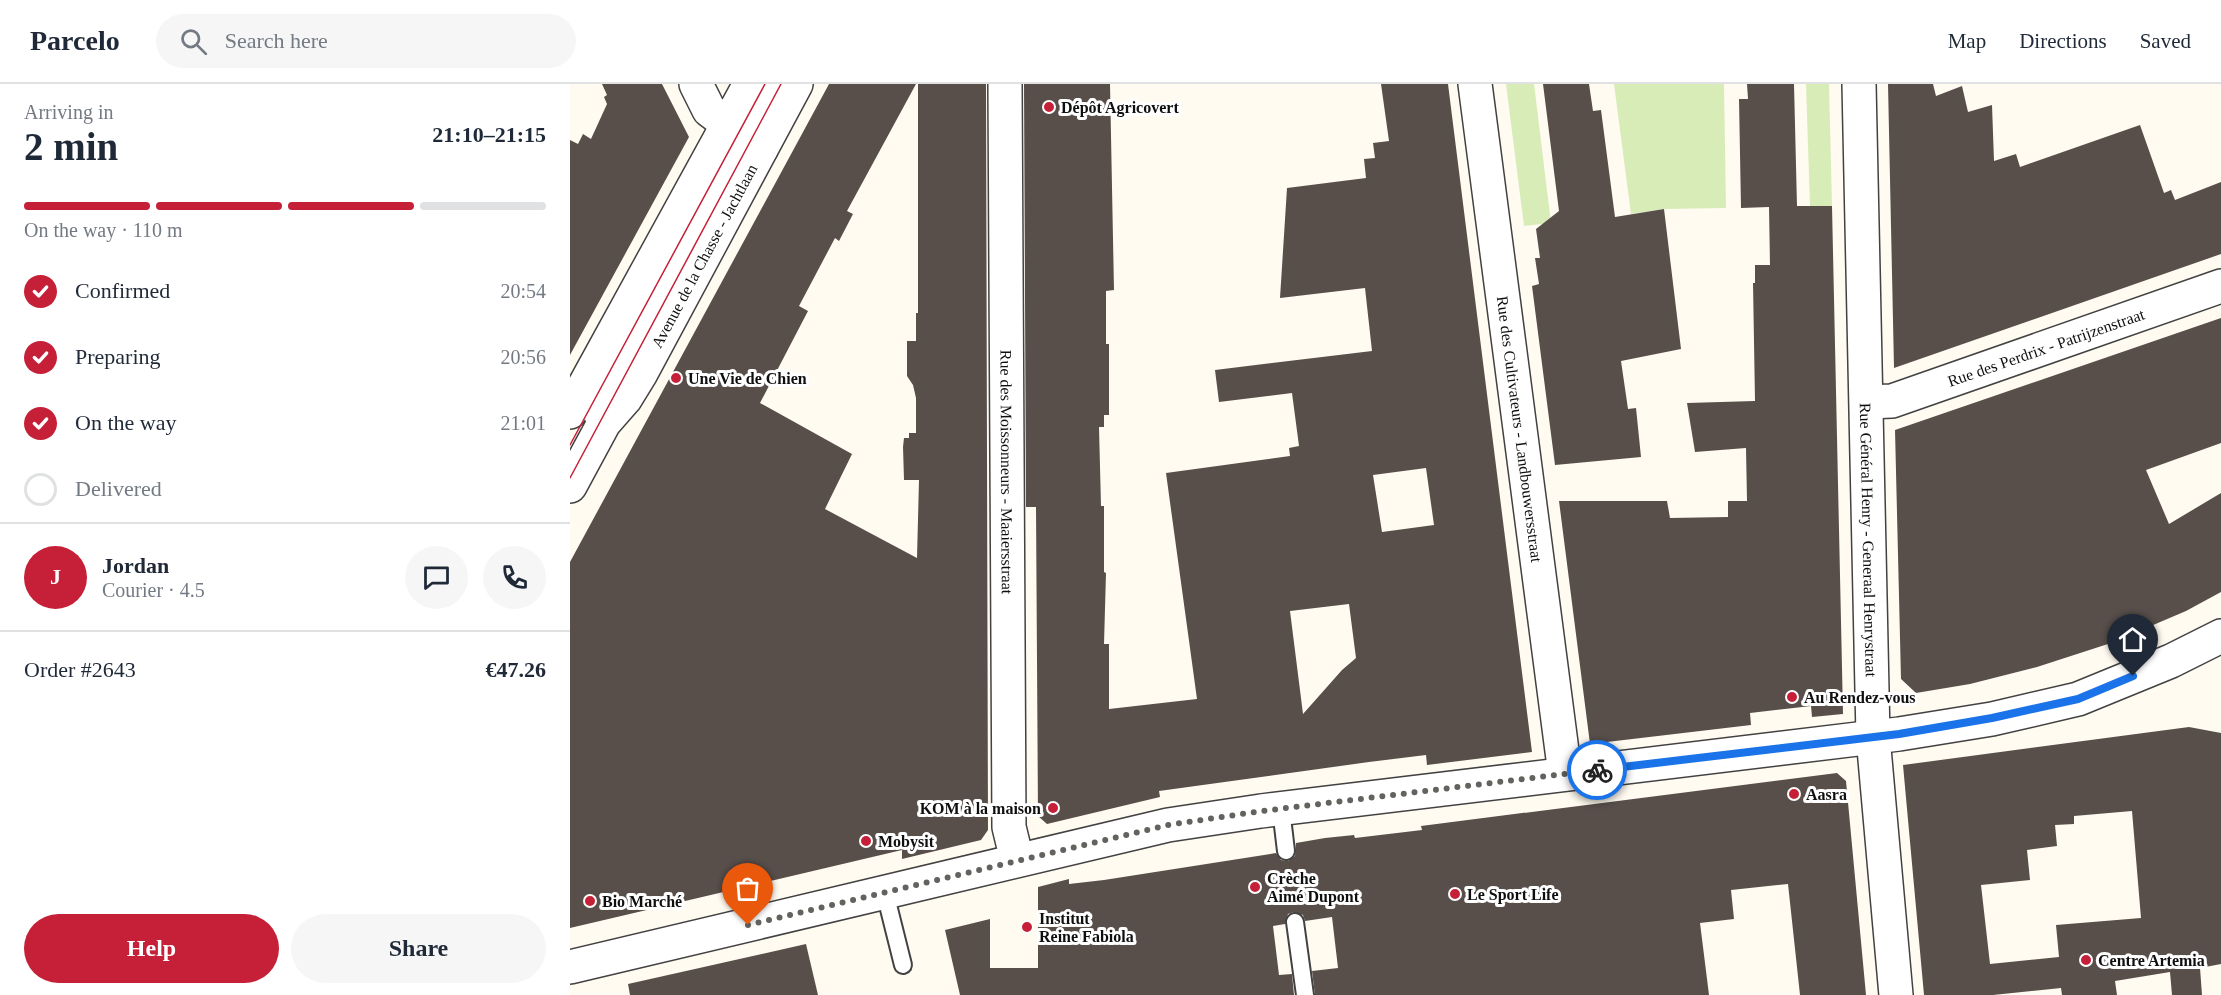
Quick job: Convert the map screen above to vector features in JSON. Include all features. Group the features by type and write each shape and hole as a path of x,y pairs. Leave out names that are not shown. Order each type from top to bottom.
{"street":[{"path":"696,84 709,110 745,137"},
{"name":"Avenue de la Chasse - Jachtlaan","path":"570,486 604,410 625,399 641,373 745,137 750,84"},
{"name":"Avenue de la Chasse - Jachtlaan","path":"570,412 745,137 796,84"},
{"name":"Rue des Moissonneurs - Maaiersstraat","path":"1005,84 1010,827 1017,860"},
{"name":"Rue des Cultivateurs - Landbouwersstraat","path":"1475,84 1565,774"},
{"name":"Rue Général Henry - Generaal Henrystraat","path":"1859,84 1873,737 1896,995"},
{"name":"Rue des Perdrix - Patrijzenstraat","path":"1867,402 1892,401 2221,286"},
{"path":"570,967 1168,825 1281,809 1873,737 1992,718 2078,699 2171,660 2221,636"}],"lane":[{"name":"Avenue de la Chasse - Jachtlaan","path":"745,137 774,84"},
{"name":"Avenue de la Chasse - Jachtlaan","path":"570,461 604,410"},
{"path":"1281,809 1286,851"},
{"path":"885,893 903,965"},
{"path":"1295,922 1305,995"}],"green space":[{"path":"1506,84 1534,84 1551,223 1524,226"},
{"path":"1614,84 1724,84 1726,208 1664,209 1631,214"},
{"path":"1806,84 1829,84 1832,206 1810,206"}],"building":[{"path":"602,84 662,84 689,137 570,355 570,140 578,144 583,134 591,139 607,104 604,97 607,95"},
{"path":"829,84 916,84 847,211 853,214 839,241 835,238 799,306 808,311 760,403 852,454 825,509 917,558 919,480 904,480 903,447 904,438 909,438 909,433 916,433 916,398 913,385 907,376 907,341 916,341 916,313 918,313 918,84 986,84 988,830 981,840 902,859 902,850 570,928 570,562"},
{"path":"1024,84 1110,84 1114,290 1106,291 1109,415 1104,415 1104,427 1099,427 1101,506 1104,506 1104,572 1106,573 1104,644 1109,644 1109,709 1197,699 1166,473 1290,456 1289,448 1299,446 1292,393 1219,402 1215,370 1372,351 1365,288 1280,298 1287,188 1366,178 1364,159 1375,158 1373,143 1389,141 1381,84 1448,84 1532,752 1427,765 1426,755 1159,791 1160,797 1047,824 1038,816 1036,507 1026,507","holes":["1426,468 1434,525 1382,532 1373,475","1349,604 1356,658 1342,670 1303,714 1290,611"]},
{"path":"1543,84 1589,84 1593,111 1601,110 1615,217 1664,209 1681,349 1621,361 1628,409 1636,408 1641,457 1555,465 1532,286 1539,284 1535,258 1540,258 1536,229 1559,211"},
{"path":"1747,84 1794,84 1797,206 1832,206 1843,714 1812,717 1811,706 1750,713 1751,725 1590,744 1559,501 1667,501 1670,518 1728,517 1728,501 1747,501 1746,448 1695,452 1687,403 1755,401 1753,283 1755,283 1755,265 1770,265 1769,207 1741,208 1739,99 1748,99"},
{"path":"1888,84 1933,84 1936,96 1962,86 1968,112 1992,105 1994,161 2016,154 2020,167 2140,125 2164,193 2171,190 2175,200 2221,182 2221,254 1894,368"},
{"path":"2221,318 2221,443 2146,470 2169,524 2221,493 2221,592 2186,611 2111,643 2037,667 1970,684 1916,693 1901,679 1895,430"},
{"path":"2189,727 2221,733 2221,964 2200,968 2202,995 2172,995 2170,972 2115,981 2117,995 2062,995 2061,988 1993,995 1924,995 1903,765","holes":["2132,811 2141,918 2056,925 2059,957 1990,964 1981,885 2030,880 2027,850 2057,846 2055,825 2074,824 2074,816"]},
{"path":"1837,773 1846,781 1866,995 1800,995 1788,884 1731,890 1734,919 1700,923 1709,995 1315,995 1312,971 1338,968 1332,917 1305,921 1303,915 1294,912 1288,914 1285,924 1273,926 1279,975 1292,974 1294,995 960,995 945,930 990,919 990,968 1038,968 1038,887 1069,879 1069,884 1104,880 1276,853 1281,860 1288,861 1295,856 1296,843 1325,838 1354,835 1355,838 1422,830 1421,826"},
{"path":"806,944 818,995 630,995 628,984"}],"tram line":[{"path":"570,445 765,84"},
{"path":"570,478 781,84"}],"way so far":[{"path":"748,925 1168,825 1262,811 1597,770"}],"place":[{"name":"Dépôt Agricovert","path":"1049,107"},
{"name":"Une Vie de Chien","path":"676,378"},
{"name":"Au Rendez-vous","path":"1792,697"},
{"name":"Aasra","path":"1794,794"},
{"name":"KOM à la maison","path":"1053,808"},
{"name":"Mobysit","path":"866,841"},
{"name":"Crèche Aimé Dupont","path":"1255,887"},
{"name":"Le Sport Life","path":"1455,894"},
{"name":"Bio Marché","path":"590,901"},
{"name":"Institut Reine Fabiola","path":"1027,927"},
{"name":"Centre Artemia","path":"2086,960"}],"route":[{"path":"1597,770 1899,734 1992,718 2078,699 2133,676"}]}
